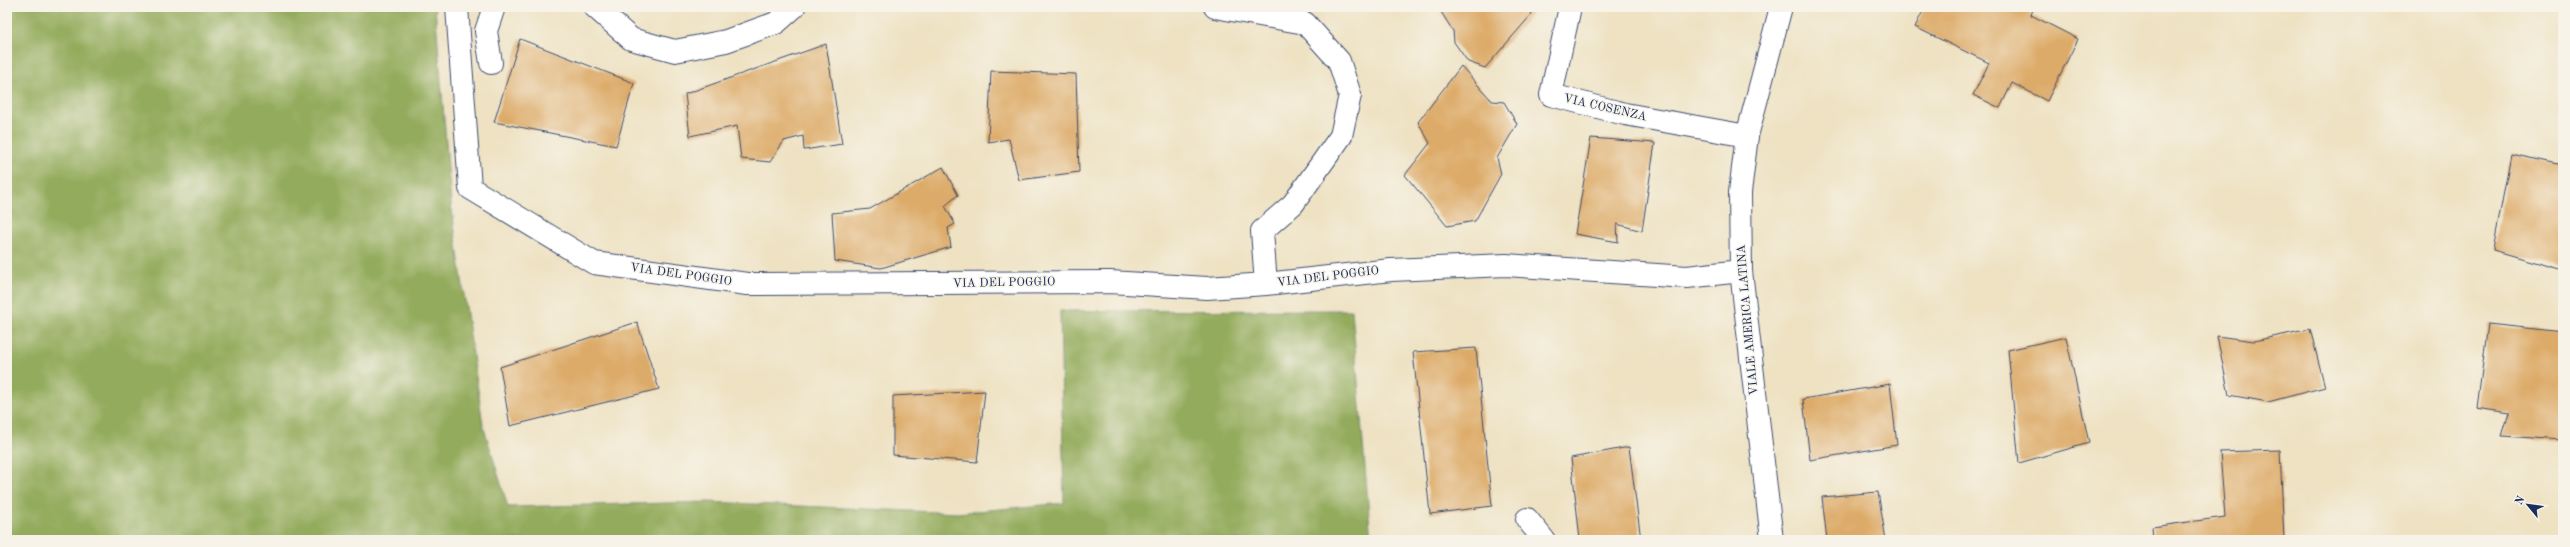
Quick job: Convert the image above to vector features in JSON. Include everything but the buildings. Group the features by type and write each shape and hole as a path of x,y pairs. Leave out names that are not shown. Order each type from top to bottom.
{"street":[{"name":"VIA DEL POGGIO","path":"457,7 470,188 594,263 747,284 1110,282 1207,288 1266,284 1391,270 1506,264 1687,277 1741,271"},
{"path":"491,63 486,31 494,7"},
{"path":"595,7 631,39 675,51 726,41 776,23 794,7"},
{"path":"1215,7 1305,23 1339,61 1350,95 1341,136 1293,204 1262,231 1266,284"},
{"name":"VIA COSENZA","path":"1570,7 1551,95 1625,114 1747,136"},
{"name":"VIALE AMERICA LATINA","path":"1772,540 1741,271 1740,192 1747,136 1782,7"},
{"path":"1527,519 1544,540"}],"green space":[{"path":"7,7 435,7 451,204 483,425 508,507 709,502 957,513 1064,503 1060,311 1352,310 1371,540 7,540"}]}
